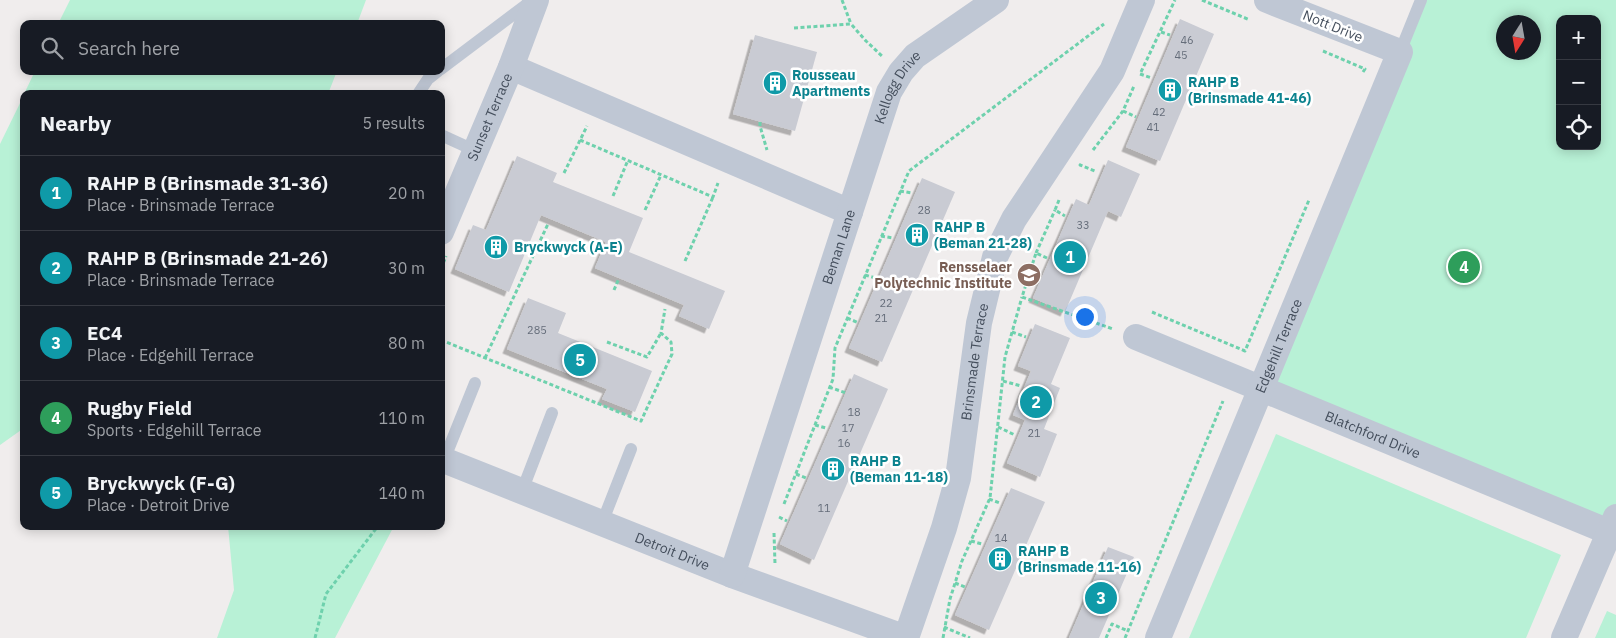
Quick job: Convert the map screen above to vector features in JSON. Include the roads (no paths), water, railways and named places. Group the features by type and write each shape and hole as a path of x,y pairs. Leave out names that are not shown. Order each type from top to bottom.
{"street":[{"name":"Sunset Terrace","path":"445,223 511,67 534,0"},
{"name":"Kellogg Drive","path":"850,212 889,92 901,72 915,56 996,0"},
{"name":"Brinsmade Terrace","path":"906,638 944,528 958,478 979,323 995,257 1014,219 1112,71 1142,0"},
{"name":"Nott Drive","path":"1262,12 1400,52"},
{"name":"Edgehill Terrace","path":"1158,638 1400,52"},
{"name":"Beman Lane","path":"511,67 850,212 732,575"},
{"name":"Blatchford Drive","path":"1136,337 1261,388 1612,525"},
{"name":"Detroit Drive","path":"445,460 732,575 906,638"},
{"path":"1564,638 1612,525"}],"lane":[{"path":"445,66 534,0"},
{"path":"1400,52 1421,0"},
{"path":"421,90 433,75"},
{"path":"445,137 476,151"},
{"path":"445,454 475,383"},
{"path":"522,491 552,414"},
{"path":"602,523 632,449"}],"place":[{"name":"Rousseau Apartments","path":"775,83"},
{"name":"RAHP B (Brinsmade 41-46)","path":"1170,90"},
{"name":"RAHP B (Beman 21-28)","path":"917,235"},
{"name":"Bryckwyck (A-E)","path":"496,247"},
{"name":"RAHP B (Brinsmade 31-36)","path":"1070,257"},
{"name":"Rugby Field","path":"1464,267"},
{"name":"Rensselaer Polytechnic Institute","path":"1029,275"},
{"name":"Bryckwyck (F-G)","path":"580,360"},
{"name":"RAHP B (Brinsmade 21-26)","path":"1036,402"},
{"name":"RAHP B (Beman 11-18)","path":"833,469"},
{"name":"RAHP B (Brinsmade 11-16)","path":"1000,559"},
{"name":"EC4","path":"1101,598"}]}
